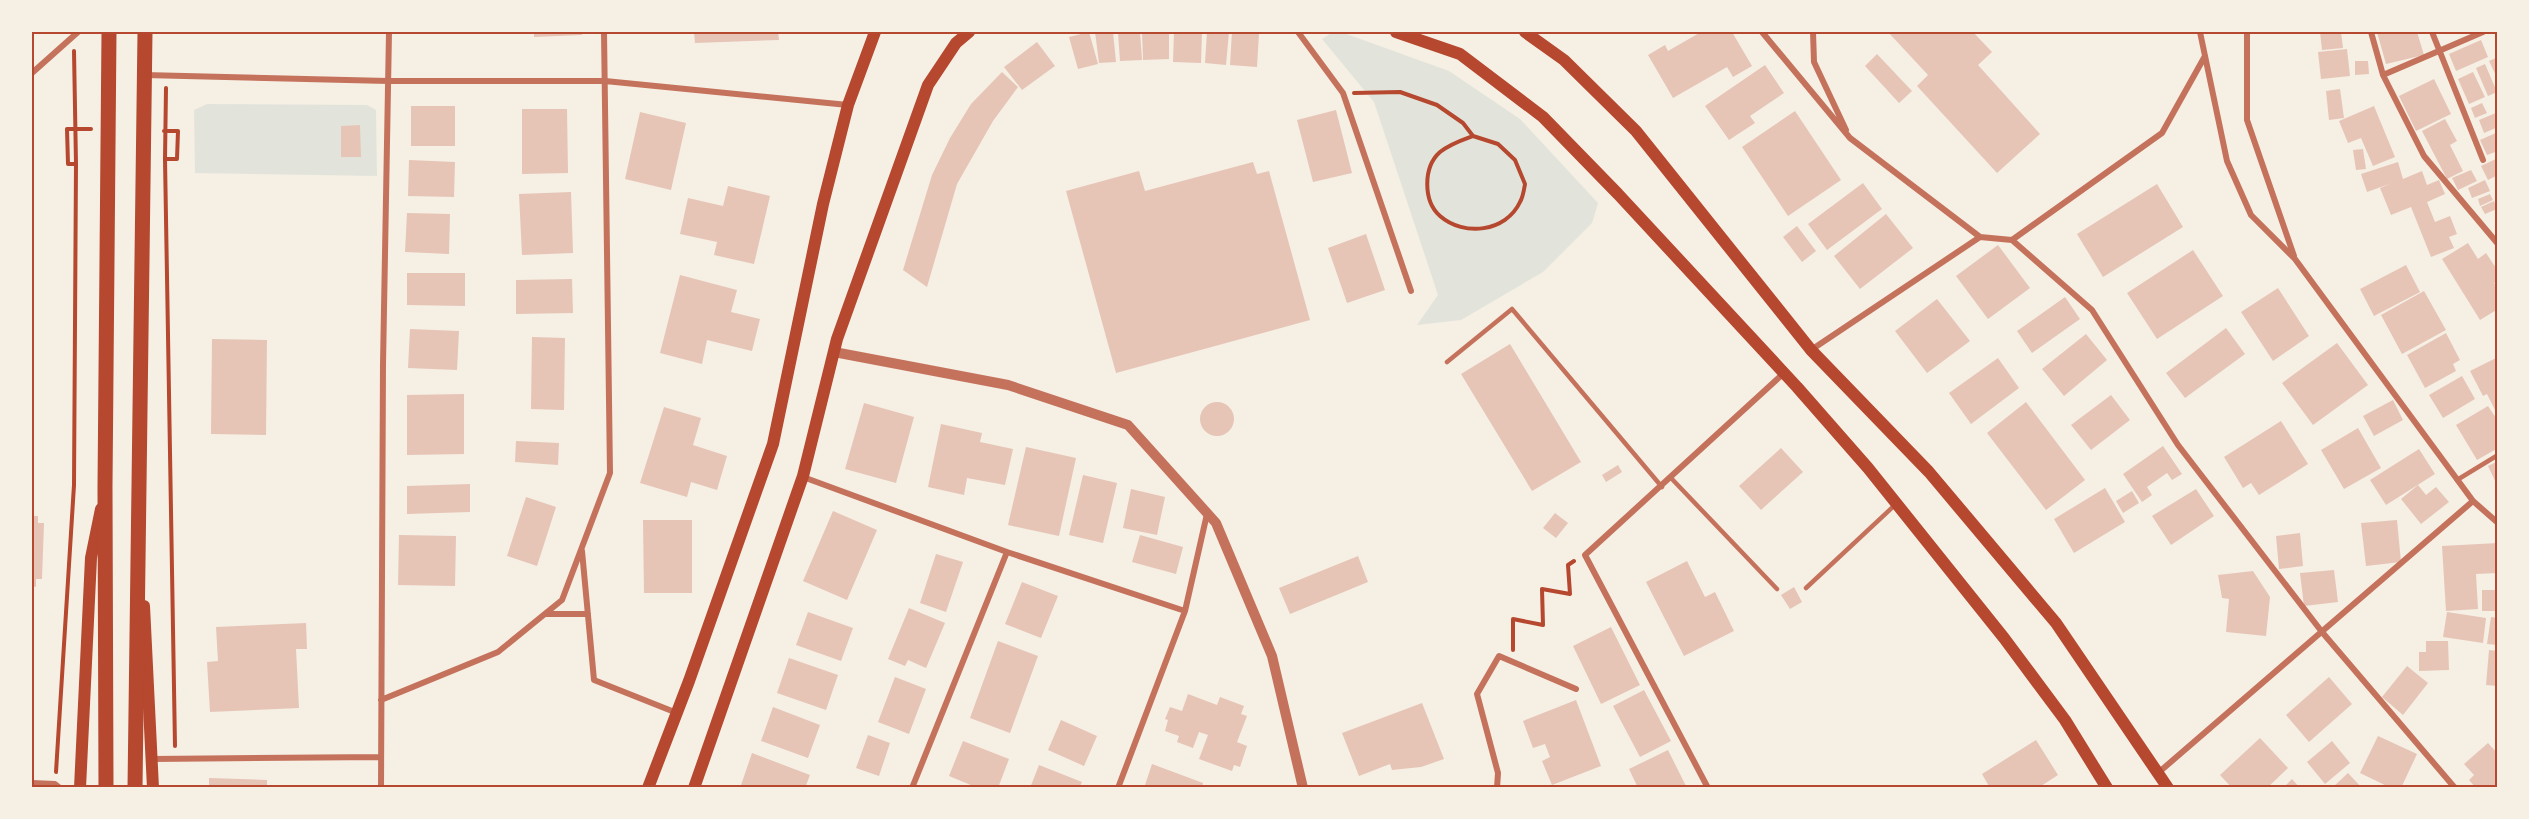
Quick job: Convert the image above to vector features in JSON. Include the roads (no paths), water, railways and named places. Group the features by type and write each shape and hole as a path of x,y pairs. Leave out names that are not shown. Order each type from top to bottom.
{"main road":[{"path":"106,788 105,487 109,32"},
{"path":"135,788 145,32"},
{"path":"648,788 677,714 773,444 823,204 848,105 875,32"},
{"path":"694,788 803,476 834,352 928,85 956,42 969,32"},
{"path":"1396,32 1460,54 1543,117 1618,194 1784,373 1897,504 2004,638 2065,720 2107,788"},
{"path":"1525,32 1564,60 1636,131 1811,351 1929,472 2056,623 2168,788"},
{"path":"80,788 91,558 105,487"},
{"path":"138,512 153,788"}],"street":[{"path":"381,788 383,365 389,32"},
{"path":"381,700 498,652 562,600 610,473 604,32"},
{"path":"1298,32 1343,93 1412,291"},
{"path":"1762,32 1850,138 1980,237 2012,240 2092,310 2178,445 2322,632 2455,788"},
{"path":"1813,32 1814,62 1850,138"},
{"path":"2200,32 2227,160 2251,215 2295,259 2473,501 2498,523"},
{"path":"2247,32 2247,120 2295,259"},
{"path":"2371,32 2383,75 2424,156 2498,244"},
{"path":"2432,32 2483,160"},
{"path":"2383,75 2483,32"},
{"path":"32,73 76,34"},
{"path":"2012,240 2162,133 2205,55"},
{"path":"144,75 388,81 605,81 848,105"},
{"path":"1811,351 1980,237"},
{"path":"834,352 1008,385 1128,425 1216,523 1272,656 1303,788"},
{"path":"1708,788 1585,555 1784,373"},
{"path":"803,476 1007,552 1185,611"},
{"path":"2158,773 2473,501"},
{"path":"1118,788 1185,611 1208,514"},
{"path":"582,548 594,680 677,714"},
{"path":"912,788 1007,552"},
{"path":"546,614 588,614"},
{"path":"1497,788 1498,773 1477,694 1498,656 1576,689"},
{"path":"153,759 381,757"},
{"path":"32,783 57,786"}],"lane":[{"path":"1447,362 1512,309 1662,487"},
{"path":"2457,480 2498,455"},
{"path":"1671,478 1777,588"},
{"path":"1806,588 1897,504"}]}
